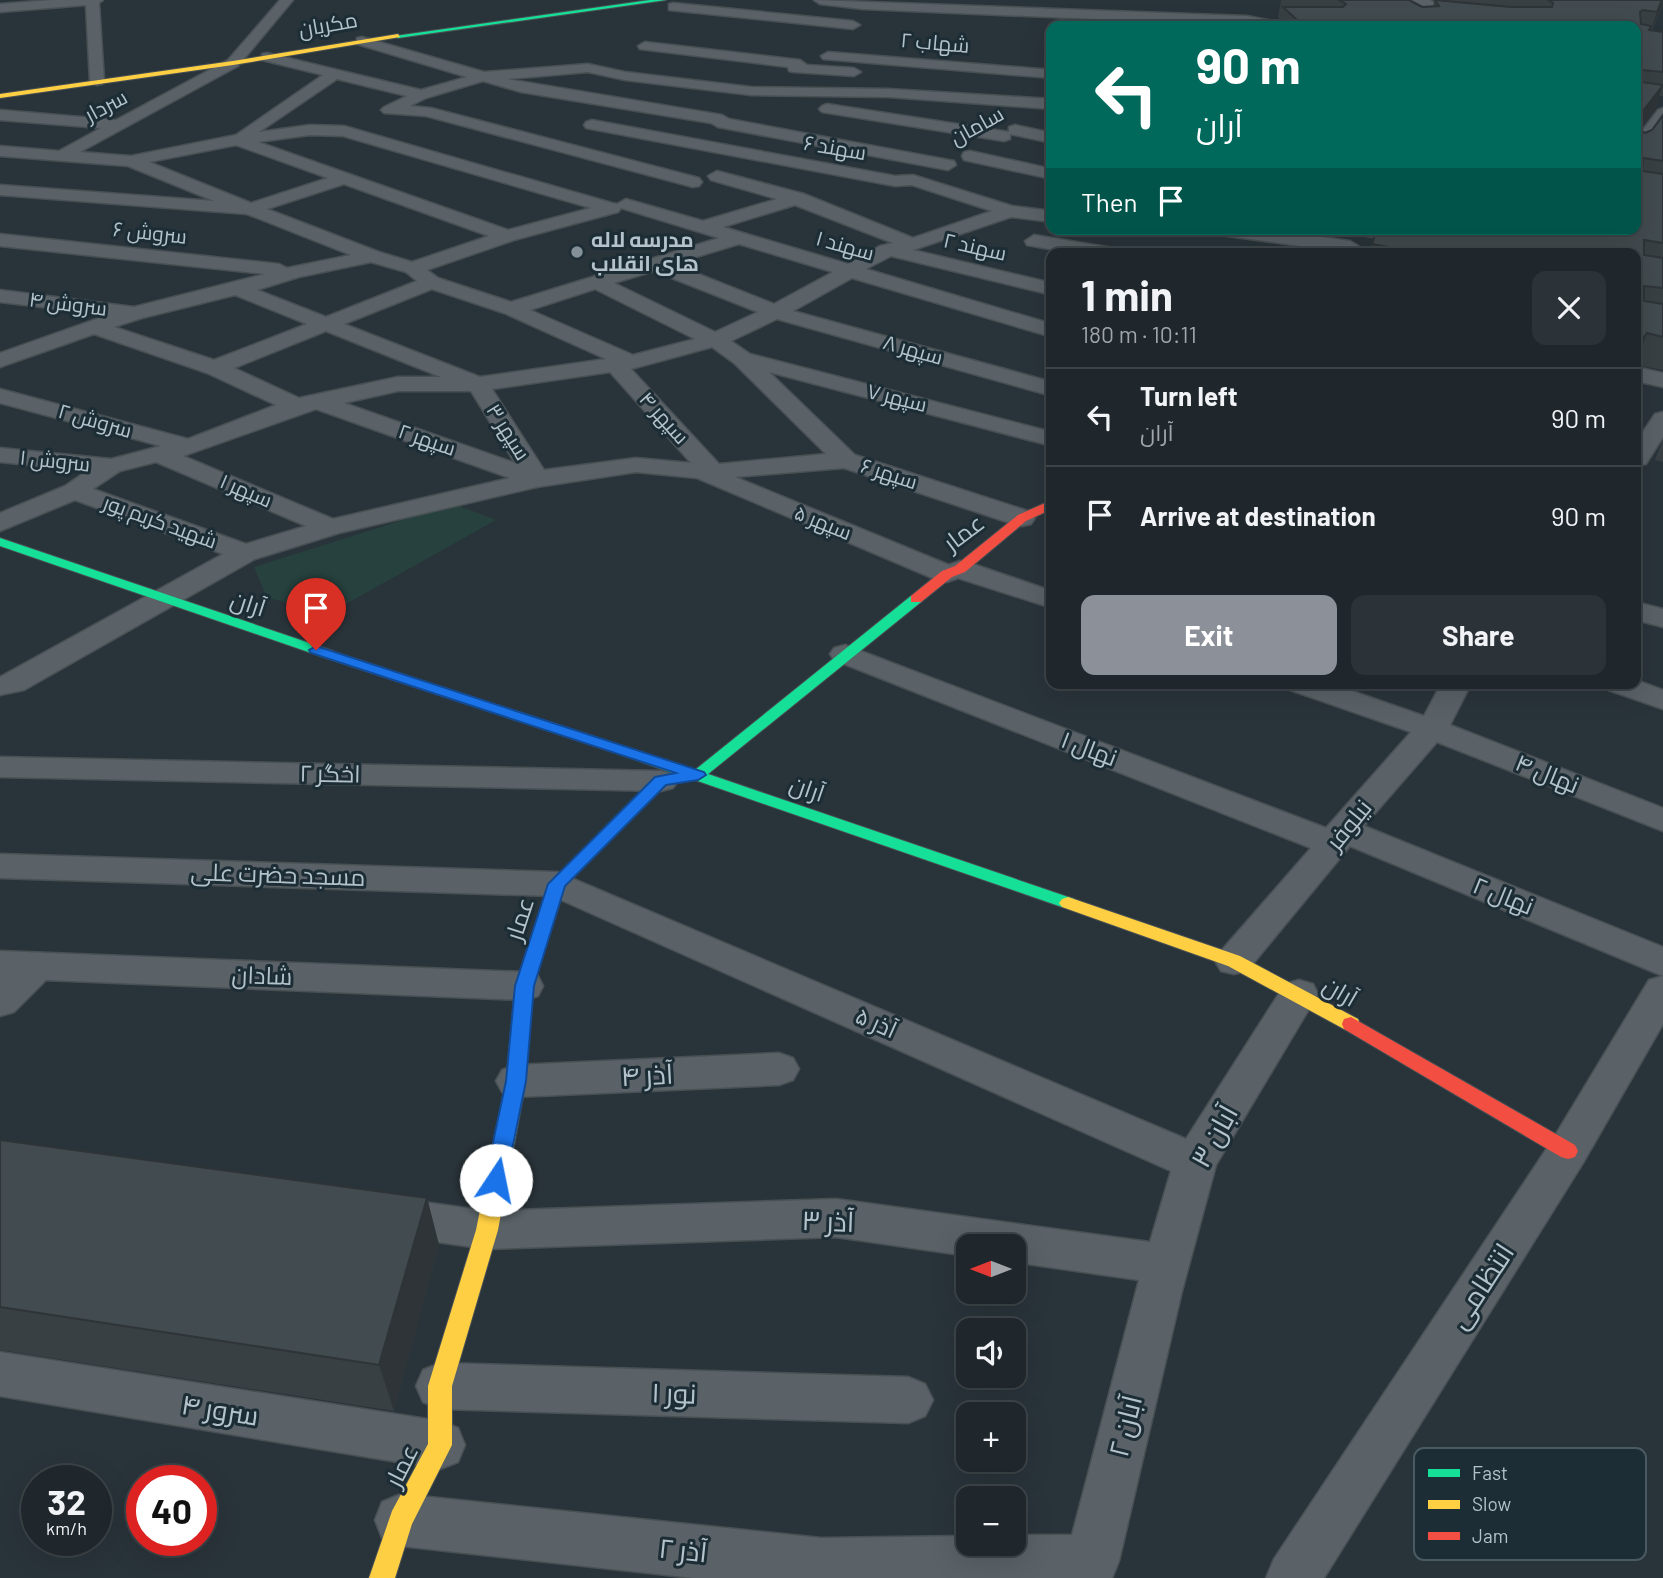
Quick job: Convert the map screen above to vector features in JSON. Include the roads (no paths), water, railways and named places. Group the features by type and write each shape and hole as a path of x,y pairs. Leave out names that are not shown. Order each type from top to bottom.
{"street":[{"path":"6,5 95,0 97,81"},
{"path":"233,63 287,0"},
{"path":"820,0 863,5 1273,21"},
{"path":"668,4 861,25"},
{"name":"مکریان","path":"0,96 233,63 522,16 668,4"},
{"path":"751,91 833,45 861,25 863,5"},
{"path":"1402,10 1422,15 1447,15"},
{"path":"1237,21 1247,20"},
{"path":"362,41 521,88 720,121 948,165"},
{"path":"833,45 984,54"},
{"path":"645,46 713,52 797,66 1046,97"},
{"name":"شهاب ۲","path":"816,55 1046,74"},
{"path":"267,57 421,96"},
{"name":"سردار","path":"0,189 233,63"},
{"path":"0,151 131,161 236,140 310,130 374,113 482,77 588,68 625,76 751,91 1046,97"},
{"path":"236,140 336,74"},
{"path":"751,91 776,100 1046,137"},
{"path":"667,140 776,100"},
{"name":"سامان","path":"904,180 970,156 1009,133 1046,101"},
{"path":"374,113 426,111 693,182"},
{"path":"1641,144 1663,113"},
{"path":"0,115 120,125"},
{"name":"سهند ۶","path":"600,127 761,158 904,180 1010,211 1046,216"},
{"name":"سهند ۱","path":"310,130 344,131 618,206 707,226 738,238 1046,329"},
{"path":"236,140 507,236"},
{"path":"970,156 1046,173"},
{"path":"413,268 507,236 717,176 761,158"},
{"path":"131,161 372,256 413,268 431,282 511,310 624,363"},
{"path":"717,176 794,198 913,244"},
{"path":"0,189 250,209 343,179"},
{"path":"707,226 794,198 904,180"},
{"path":"1031,214 1046,205"},
{"path":"0,523 74,491 111,467 189,447 306,404 398,384 478,384 624,363 715,340 775,312 887,250 913,244 1010,211"},
{"path":"1046,234 1034,241 1077,248"},
{"path":"1258,235 1337,248"},
{"path":"1397,235 1471,248"},
{"path":"511,310 738,238"},
{"name":"سروش ۶","path":"0,240 295,272"},
{"name":"سهند ۲","path":"887,250 1046,288"},
{"path":"0,360 135,313 295,272 372,256"},
{"name":"سپهر ۸","path":"655,264 775,312 1046,387"},
{"path":"215,369 431,282"},
{"name":"سپهر ۶","path":"596,282 715,340 742,358 846,460 1022,518"},
{"path":"237,289 478,384"},
{"name":"سروش ۴","path":"0,296 135,313"},
{"name":"سپهر ۲","path":"96,328 306,404 537,479"},
{"name":"سپهر ۷","path":"742,358 1046,437"},
{"name":"سپهر ۴","path":"624,363 706,472"},
{"path":"1641,375 1663,380"},
{"name":"سپهر ۳","path":"478,384 537,479"},
{"name":"سروش ۲","path":"0,396 189,447"},
{"path":"1641,453 1663,419"},
{"name":"سروش ۱","path":"0,455 111,467"},
{"name":"سپهر ۱","path":"160,455 331,527"},
{"path":"4,682 164,600 245,553 331,527 537,479 636,465 706,472 846,460"},
{"path":"1641,460 1663,467"},
{"name":"سپهر ۵","path":"706,472 953,572 1046,598"},
{"name":"شهید کریم پور","path":"74,491 245,553"},
{"name":"عمار","path":"698,775 845,654 1022,518 1046,508"},
{"name":"آران","path":"0,542 164,600 698,775 1234,961 1299,994 1567,1151"},
{"path":"1641,612 1663,618"},
{"name":"نهال ۱","path":"845,654 1338,837"},
{"name":"نهال ۴","path":"1316,689 1432,729 1663,820"},
{"name":"نیلوفر","path":"1234,961 1432,729 1453,689"},
{"path":"1633,689 1663,700"},
{"name":"اخگر ۲","path":"0,767 661,780"},
{"path":"661,780 698,775"},
{"name":"عمار","path":"382,1578 401,1520 440,1445 440,1386 487,1230 516,1081 524,986 557,884 661,780"},
{"name":"نهال ۲","path":"1338,837 1663,962"},
{"name":"مسجد حضرت علی","path":"0,866 557,884"},
{"name":"آذر ۵","path":"557,884 1195,1162"},
{"path":"0,1002 18,966"},
{"name":"شادان","path":"18,966 524,986"},
{"name":"انتظامی","path":"1293,1578 1567,1151 1663,990"},
{"name":"آبان ۳","path":"1163,1277 1195,1162 1299,994"},
{"name":"آذر ۴","path":"516,1081 779,1069"},
{"name":"آذر ۳","path":"352,1211 487,1230 836,1218 1163,1277"},
{"name":"آبان ۲","path":"1092,1561 1163,1277"},
{"name":"سرور ۴","path":"0,1374 440,1445"},
{"name":"نور ۱","path":"440,1386 908,1400"},
{"name":"آذر ۲","path":"401,1520 819,1572 1092,1561"}],"place":[{"name":"مدرسه لاله های انقلاب","path":"577,252"}]}
